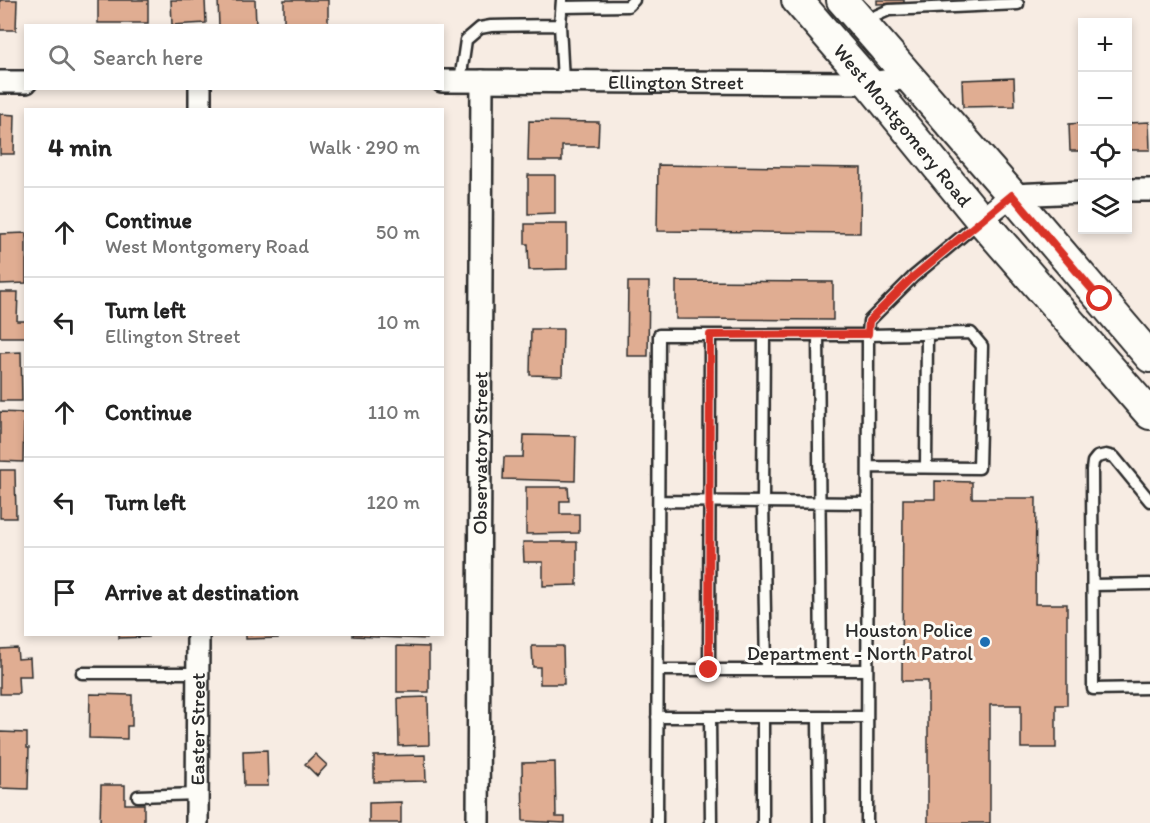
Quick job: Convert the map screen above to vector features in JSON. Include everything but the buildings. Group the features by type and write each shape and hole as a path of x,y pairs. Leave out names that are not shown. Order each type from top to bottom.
{"main road":[{"name":"West Montgomery Road","path":"797,0 869,83 981,220 1150,414"},
{"name":"West Montgomery Road","path":"842,0 1150,357"}],"street":[{"name":"Ellington Street","path":"451,81 869,83 909,78"},
{"name":"Observatory Street","path":"478,823 482,81"},
{"path":"0,82 24,82"},
{"path":"200,90 200,108"},
{"path":"1132,190 1150,190"},
{"path":"981,220 1012,195 1078,192"},
{"name":"Easter Street","path":"197,823 198,636"}],"lane":[{"path":"564,81 560,25 562,4 628,6 634,0"},
{"path":"861,22 889,10 1018,4"},
{"path":"451,81 466,40 480,28 560,25"},
{"path":"867,823 869,321 913,277 981,220"},
{"path":"657,823 659,335 971,333 982,346 979,468 868,467"},
{"path":"926,467 927,334"},
{"path":"709,670 710,335"},
{"path":"764,335 763,502 766,670"},
{"path":"818,335 821,670"},
{"path":"1150,501 1114,457 1106,455 1097,457 1092,470 1094,689 1150,688"},
{"path":"658,501 868,502"},
{"path":"1093,585 1150,584"},
{"path":"658,670 867,670"},
{"path":"82,673 198,673"},
{"path":"657,717 867,717"},
{"path":"710,717 711,823"},
{"path":"763,717 763,823"},
{"path":"818,717 819,823"},
{"path":"138,796 197,794"}],"place":[{"name":"Houston Police Department - North Patrol","path":"985,642"}],"route":[{"path":"709,670 710,335 868,334 869,321 913,277 1012,195 1100,299"}]}
